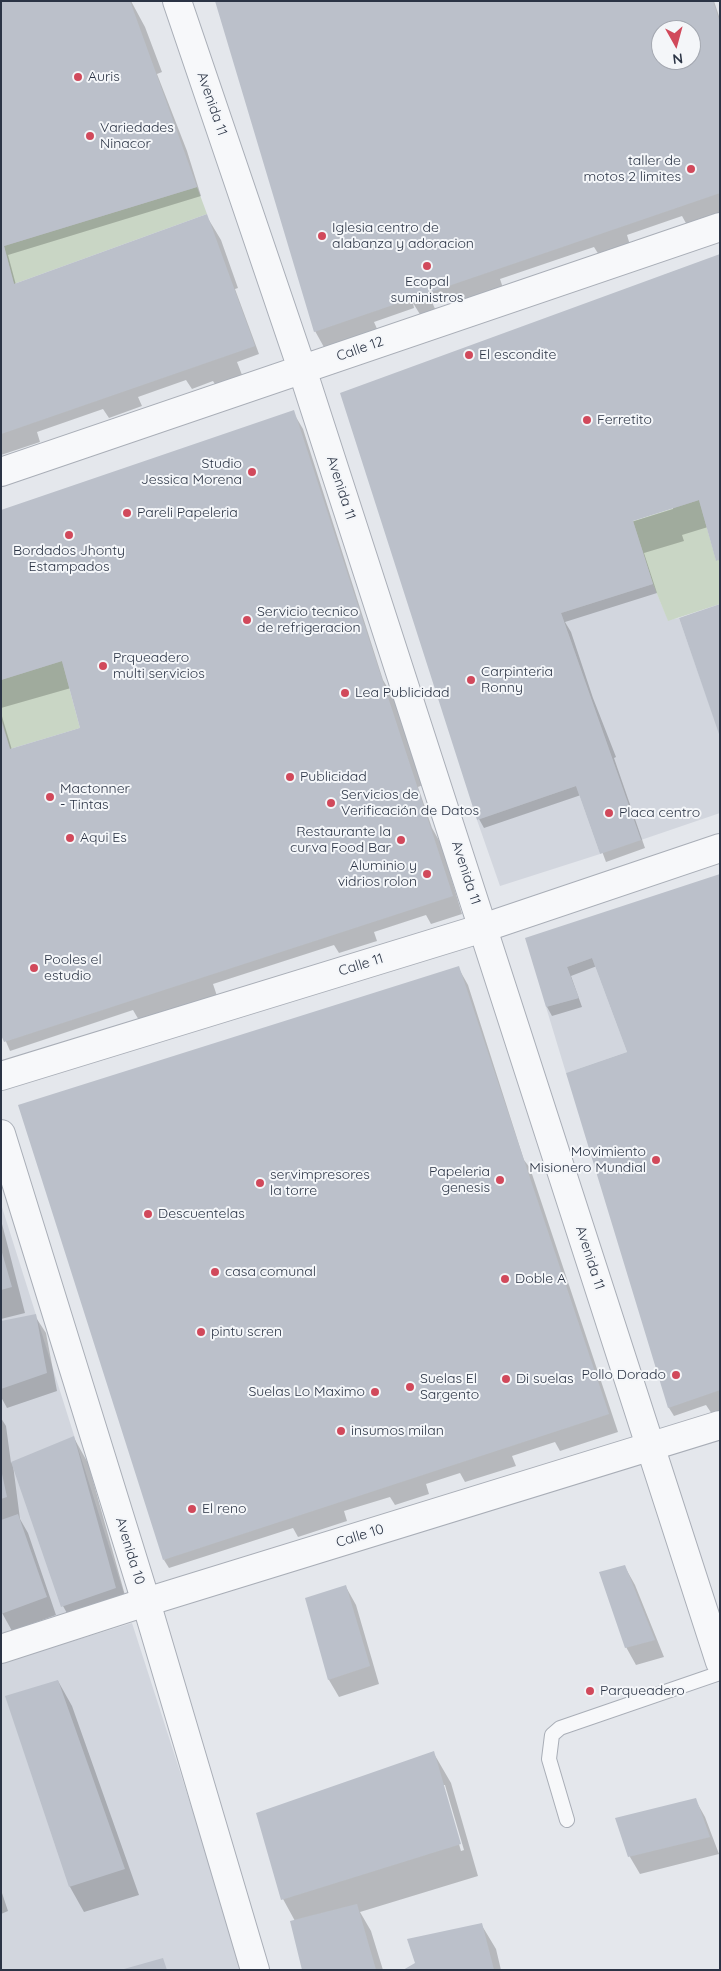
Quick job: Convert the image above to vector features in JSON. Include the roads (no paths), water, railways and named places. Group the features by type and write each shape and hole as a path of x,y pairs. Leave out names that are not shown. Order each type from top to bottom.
{"street":[{"name":"Avenida 11","path":"177,1 302,369 720,1662"},
{"name":"Calle 12","path":"1,472 720,227"},
{"name":"Calle 11","path":"1,1076 483,928 720,848"},
{"name":"Avenida 10","path":"1,1134 146,1602 254,1970"},
{"name":"Calle 10","path":"1,1649 146,1602 720,1425"}],"lane":[{"path":"567,1820 549,1759 552,1735 560,1728 720,1673"}],"place":[{"name":"Auris","path":"78,77"},
{"name":"Variedades Ninacor","path":"90,136"},
{"name":"taller de motos 2 limites","path":"691,169"},
{"name":"Iglesia centro de alabanza y adoracion","path":"322,236"},
{"name":"Ecopal suministros","path":"427,266"},
{"name":"El escondite","path":"469,355"},
{"name":"Ferretito","path":"587,420"},
{"name":"Studio Jessica Morena","path":"252,472"},
{"name":"Pareli Papeleria","path":"127,513"},
{"name":"Bordados Jhonty Estampados","path":"69,535"},
{"name":"Servicio tecnico de refrigeracion","path":"247,620"},
{"name":"Prqueadero multi servicios","path":"103,666"},
{"name":"Carpinteria Ronny","path":"471,680"},
{"name":"Lea Publicidad","path":"345,693"},
{"name":"Publicidad","path":"290,777"},
{"name":"Mactonner - Tintas","path":"50,797"},
{"name":"Servicios de Verificación de Datos","path":"331,803"},
{"name":"Placa centro","path":"609,813"},
{"name":"Aqui Es","path":"70,838"},
{"name":"Restaurante la curva Food Bar","path":"401,840"},
{"name":"Aluminio y vidrios rolon","path":"427,874"},
{"name":"Pooles el estudio","path":"34,968"},
{"name":"Movimiento Misionero Mundial","path":"656,1160"},
{"name":"Papeleria genesis","path":"500,1180"},
{"name":"servimpresores la torre","path":"260,1183"},
{"name":"Descuentelas","path":"148,1214"},
{"name":"casa comunal","path":"215,1272"},
{"name":"Doble A","path":"505,1279"},
{"name":"pintu scren","path":"201,1332"},
{"name":"Pollo Dorado","path":"676,1375"},
{"name":"Di suelas","path":"506,1379"},
{"name":"Suelas El Sargento","path":"410,1387"},
{"name":"Suelas Lo Maximo","path":"375,1392"},
{"name":"insumos milan","path":"341,1431"},
{"name":"El reno","path":"192,1509"},
{"name":"Parqueadero","path":"590,1691"}]}
